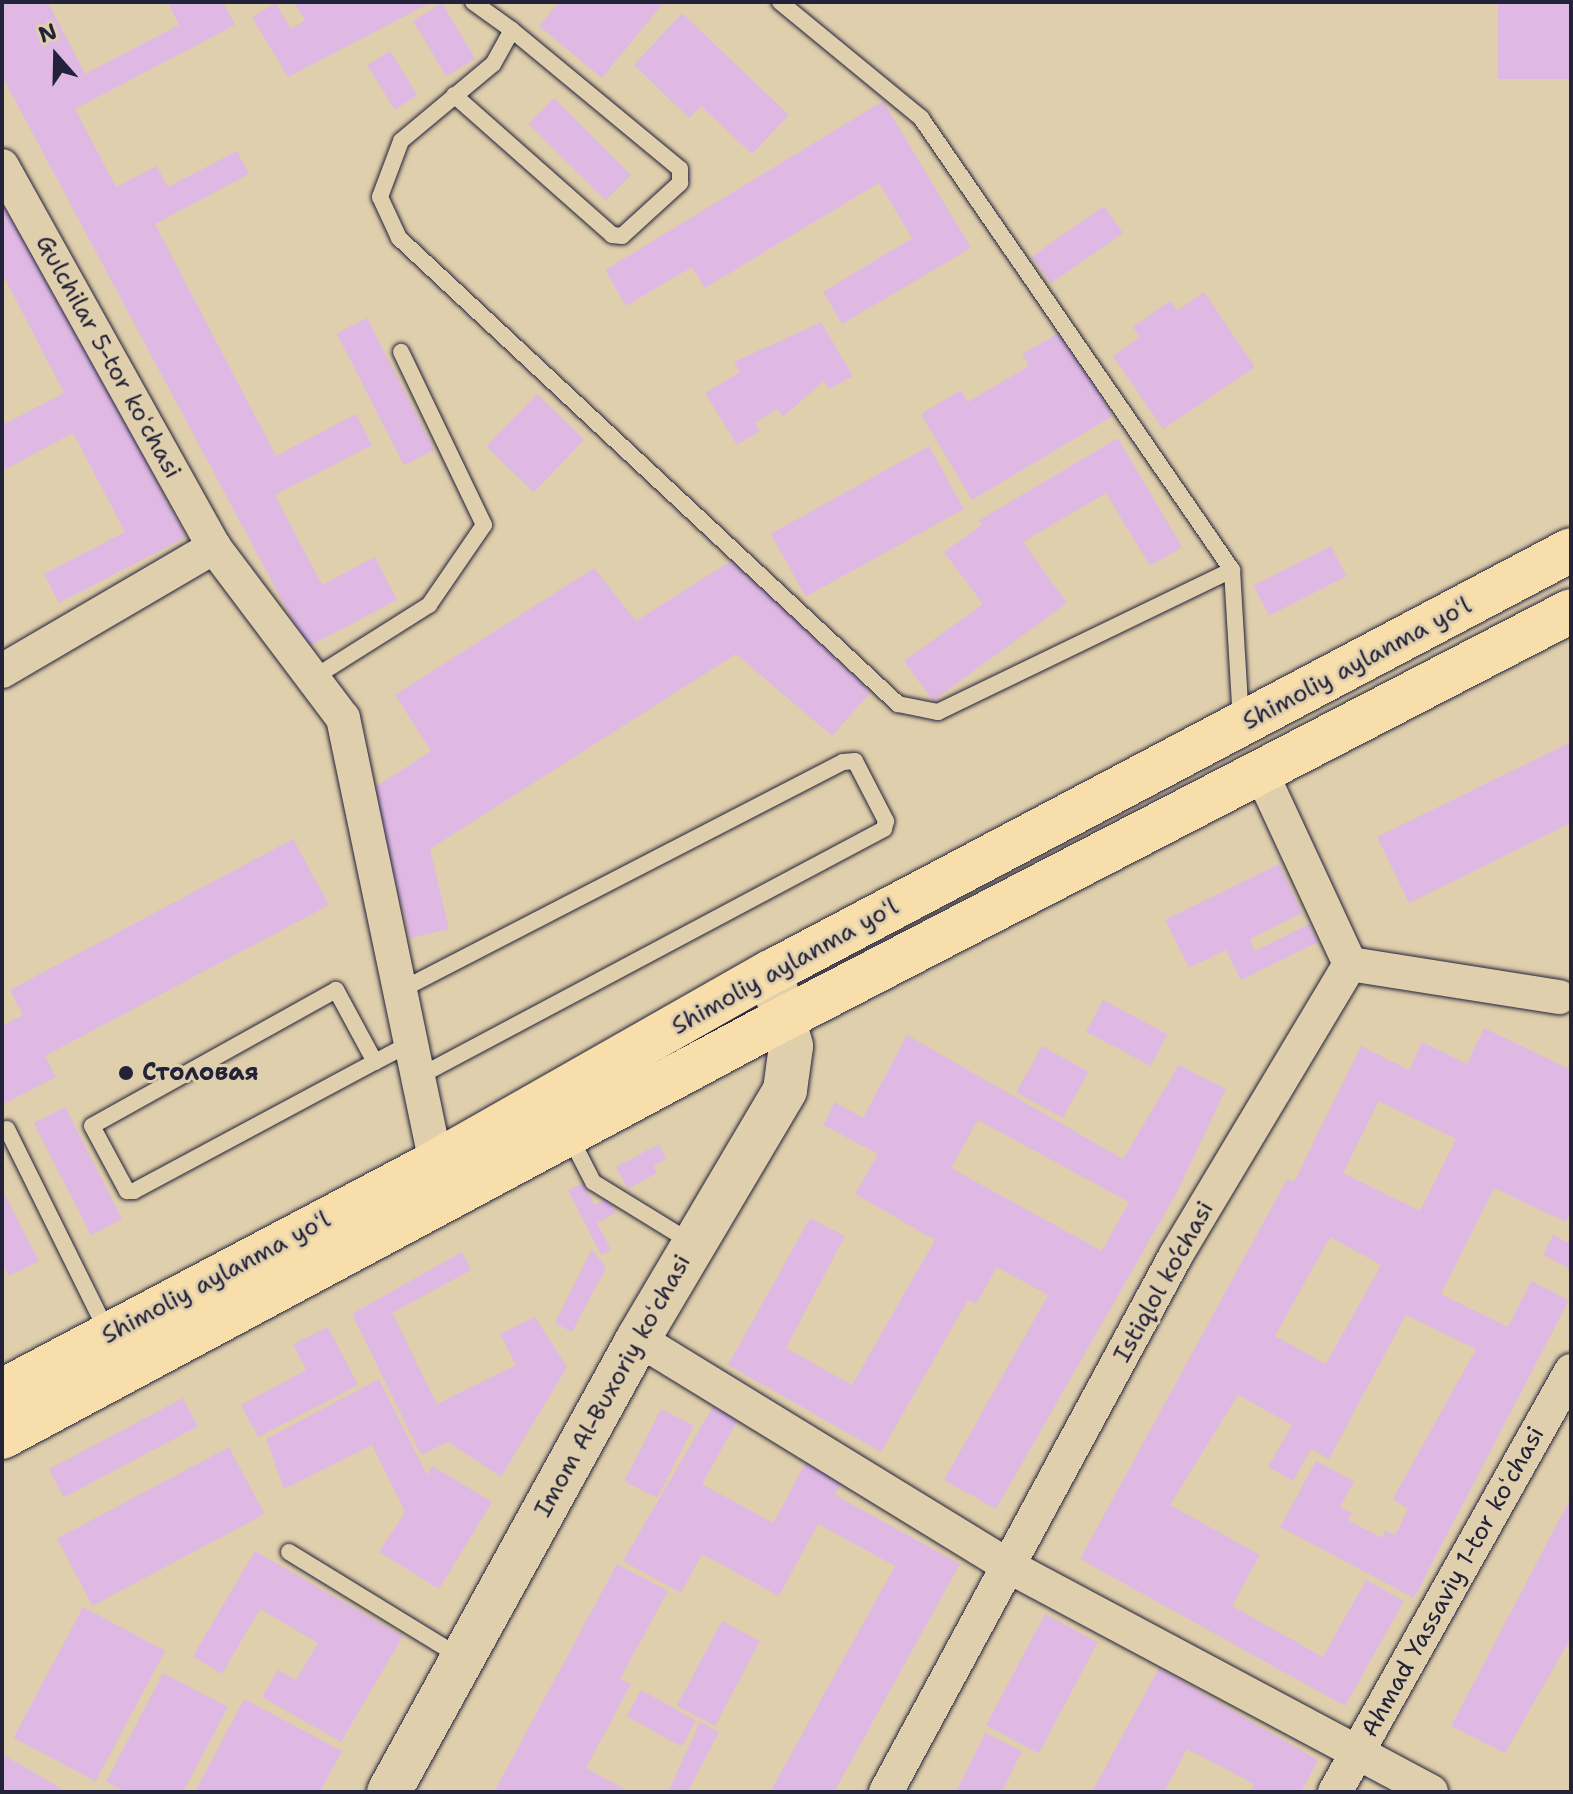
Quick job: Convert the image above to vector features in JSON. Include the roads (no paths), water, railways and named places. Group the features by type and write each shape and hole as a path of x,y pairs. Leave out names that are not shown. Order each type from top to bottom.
{"main road":[{"name":"Shimoliy aylanma yoʻl","path":"2,1391 436,1162 771,972 1571,550"},
{"name":"Shimoliy aylanma yoʻl","path":"2,1437 783,1019 1571,611"}],"street":[{"name":"Gulchilar 5-tor koʻchasi","path":"2,166 214,547 308,681 343,718 436,1162"},
{"path":"2,671 214,547"},
{"path":"1261,772 1350,964 1559,997"},
{"name":"Istiqlol ko‘chasi","path":"886,1792 1012,1568 1176,1255 1350,964"},
{"name":"Imom Al-Buxoriy koʻchasi","path":"389,1792 692,1243 785,1090 791,1046 771,972"},
{"path":"638,1339 1012,1568 1431,1792"},
{"name":"Ahmad Yassaviy 1-tor koʻchasi","path":"1335,1792 1571,1371"}],"lane":[{"path":"454,95 612,235 622,236 680,183 680,169 512,30 473,2"},
{"path":"780,2 921,118 1232,570 1242,725"},
{"path":"512,30 493,64 401,141 380,197 399,238 898,704 938,712 1232,570"},
{"path":"308,681 429,605 484,525 401,352"},
{"path":"401,990 843,762 855,761 886,821 884,829 418,1077"},
{"path":"375,1062 336,990 92,1126 127,1191 134,1191 411,1043"},
{"path":"7,1129 109,1335"},
{"path":"568,1134 593,1182 692,1243"},
{"path":"289,1552 463,1659"}],"place":[{"name":"Столовая","path":"126,1073"}]}
